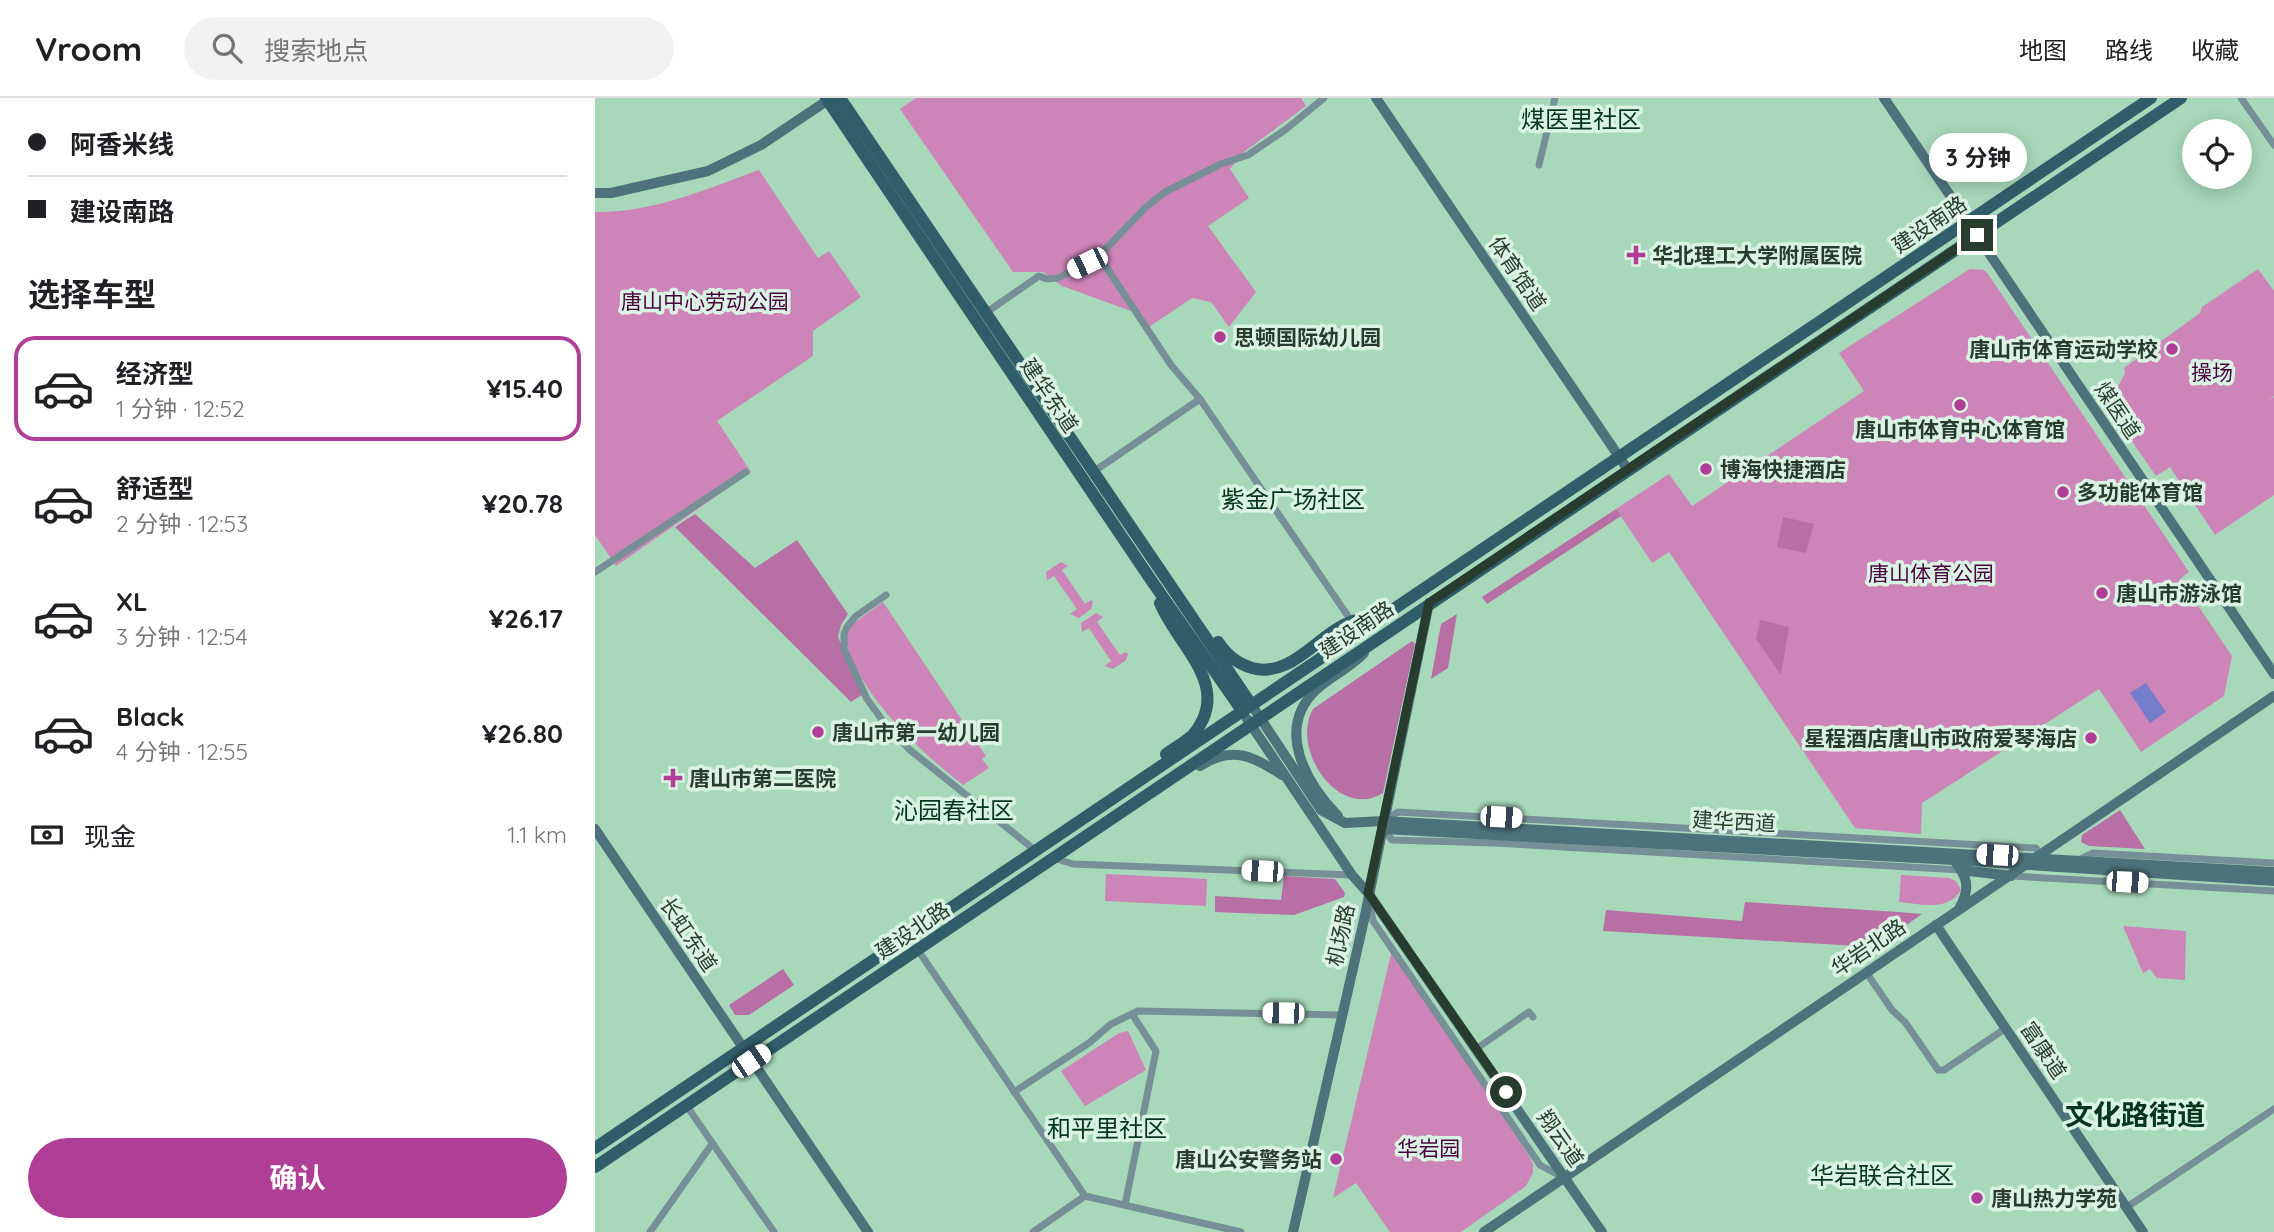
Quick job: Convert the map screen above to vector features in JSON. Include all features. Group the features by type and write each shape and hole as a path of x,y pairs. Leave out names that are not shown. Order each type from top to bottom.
{"main road":[{"name":"建设南路","path":"1247,708 1378,617 2151,98"},
{"name":"建设南路","path":"1255,721 2181,98"},
{"name":"建华东道","path":"834,99 1093,472 1156,577"},
{"name":"建华东道","path":"834,99 1247,708"},
{"path":"1156,577 1186,596 1227,654 1235,661 1259,670 1283,667 1352,622 1378,617"},
{"path":"1104,806 1139,773 1195,733 1207,705 1208,686 1205,676 1168,622 1156,577"},
{"name":"建设北路","path":"595,1148 1247,708"},
{"name":"建设北路","path":"595,1167 1255,721"}],"street":[{"path":"984,313 1039,276 1047,279 1058,278 1098,256 1133,218 1165,192 1220,164 1248,155 1285,130 1324,98"},
{"name":"体育馆道","path":"1376,98 1628,470"},
{"path":"1539,165 1555,98"},
{"name":"煤医道","path":"1884,98 2274,674"},
{"path":"2241,98 2274,145"},
{"path":"595,193 611,193 708,171 761,145 834,99"},
{"path":"1098,256 1171,365 1200,399 1352,622"},
{"path":"1093,472 1200,399"},
{"path":"595,572 746,472"},
{"path":"886,595 856,616 844,634 843,649 867,699 885,724 910,750 1036,851"},
{"name":"机场路","path":"1293,1232 1379,848 1429,603"},
{"path":"1345,823 1327,804 1306,773 1296,740 1297,725 1302,710 1317,690 1353,664 1385,633"},
{"name":"华岩北路","path":"1484,1232 2274,696"},
{"path":"1247,708 1287,778 1352,876"},
{"path":"1255,721 1321,810 1345,823"},
{"path":"1119,813 1210,759 1226,755 1247,756 1259,760 1287,778"},
{"name":"建华西道","path":"1345,823 2274,881"},
{"path":"1370,823 1378,835 1379,848"},
{"path":"1383,825 1392,840 1495,843 2274,891"},
{"name":"建华西道","path":"1383,825 2040,857 2274,872"},
{"name":"长虹东道","path":"595,829 868,1232"},
{"path":"2079,860 2093,852 2274,863"},
{"path":"1053,858 1073,864 1364,877 1372,875"},
{"path":"1954,860 1966,881 1966,895 1959,909"},
{"name":"翔云道","path":"1352,876 1368,893 1602,1232"},
{"path":"1368,893 1373,921 1525,1143 1541,1166 1565,1178"},
{"name":"富康道","path":"1936,925 2143,1232"},
{"path":"918,950 1085,1196 1241,1232"},
{"path":"1865,972 1892,1010 1905,1022 1938,1070 1944,1070 2006,1028"},
{"path":"1014,1092 1089,1043 1111,1024 1138,1011 1341,1015"},
{"path":"1476,1049 1529,1012 1532,1017"},
{"path":"1125,1205 1156,1051 1132,1014"},
{"path":"686,1105 774,1232"},
{"path":"2127,1208 2274,1109"},
{"path":"650,1232 712,1144"},
{"path":"1033,1232 1085,1196"}],"green space":[{"path":"916,98 1301,98 1306,106 1244,152 1230,169 1249,198 1208,226 1256,292 1229,327 1211,302 1192,298 1149,327 1142,315 1062,286 1043,272 1013,272 900,109"},
{"name":"唐山中心劳动公园","path":"759,170 818,258 829,251 861,297 813,331 813,356 717,421 751,472 616,566 595,535 595,212 638,209 658,204"},
{"name":"唐山体育公园","path":"1970,269 1984,270 1988,274 2189,572 2180,579 2232,656 2224,696 2141,752 2099,689 1922,803 1921,834 1855,828 1669,552 1652,563 1616,509 1669,474 1692,506 1864,391 1839,353"},
{"name":"操场","path":"2258,269 2274,291 2274,396 2266,402 2274,397 2274,495 2215,535 2170,467 2156,476 2102,398 2118,387 2125,373 2124,368 2200,313 2202,307"},
{"path":"1061,562 1068,566 1062,570 1085,604 1091,600 1093,602 1091,609 1079,618 1070,614 1077,609 1054,576 1047,580 1046,572"},
{"path":"883,602 986,756 982,759 989,768 963,785 928,756 892,719 861,678 851,657 845,636 854,623"},
{"path":"1096,613 1103,617 1097,622 1120,655 1126,652 1128,654 1126,660 1113,669 1105,666 1111,661 1089,628 1082,632 1081,623"},
{"path":"1106,874 1207,879 1206,906 1105,901"},
{"path":"1901,875 1949,878 1956,881 1961,890 1955,897 1941,904 1899,902"},
{"path":"2123,926 2186,931 2185,980 2157,978 2150,969 2143,973"},
{"name":"华岩园","path":"1392,950 1533,1164 1533,1173 1526,1186 1461,1232 1390,1232 1356,1183 1333,1198"},
{"path":"1128,1031 1146,1070 1085,1106 1061,1071 1119,1033"}],"shaded area":[{"path":"1616,509 1621,516 1487,604 1482,597"},
{"path":"695,514 755,568 797,540 848,614 838,637 863,694 851,702 675,527"},
{"path":"1783,517 1814,524 1806,553 1777,547"},
{"path":"1457,614 1448,668 1431,679 1441,624"},
{"path":"1760,620 1789,627 1781,675 1756,639"},
{"path":"1412,641 1415,644 1383,793 1366,799 1350,797 1335,789 1313,760 1308,743 1308,725 1313,709"},
{"path":"2120,810 2145,849 2089,846 2081,842 2082,835"},
{"path":"1284,876 1335,879 1345,893 1344,897 1294,915 1215,912 1215,896 1281,900"},
{"path":"1745,902 1922,914 1875,947 1603,931 1606,910 1742,921"},
{"path":"783,969 794,985 749,1015 735,1015 729,1005"}],"water":[{"path":"2146,683 2166,712 2150,723 2130,693"}],"place":[{"name":"华北理工大学附属医院","path":"1636,255"},
{"name":"思顿国际幼儿园","path":"1220,337"},
{"name":"唐山市体育运动学校","path":"2172,349"},
{"name":"唐山市体育中心体育馆","path":"1960,405"},
{"name":"博海快捷酒店","path":"1706,469"},
{"name":"多功能体育馆","path":"2063,492"},
{"name":"唐山市游泳馆","path":"2102,593"},
{"name":"唐山市第一幼儿园","path":"818,732"},
{"name":"星程酒店唐山市政府爱琴海店","path":"2091,738"},
{"name":"唐山市第二医院","path":"673,778"},
{"name":"唐山公安警务站","path":"1336,1159"},
{"name":"唐山热力学苑","path":"1977,1198"}],"district":[{"name":"煤医里社区","path":"1581,119"},
{"name":"紫金广场社区","path":"1293,499"},
{"name":"沁园春社区","path":"954,810"},
{"name":"文化路街道","path":"2135,1114"},
{"name":"和平里社区","path":"1107,1128"},
{"name":"华岩联合社区","path":"1882,1175"}],"route":[{"path":"1506,1092 1368,893 1429,603 1977,235"}]}
